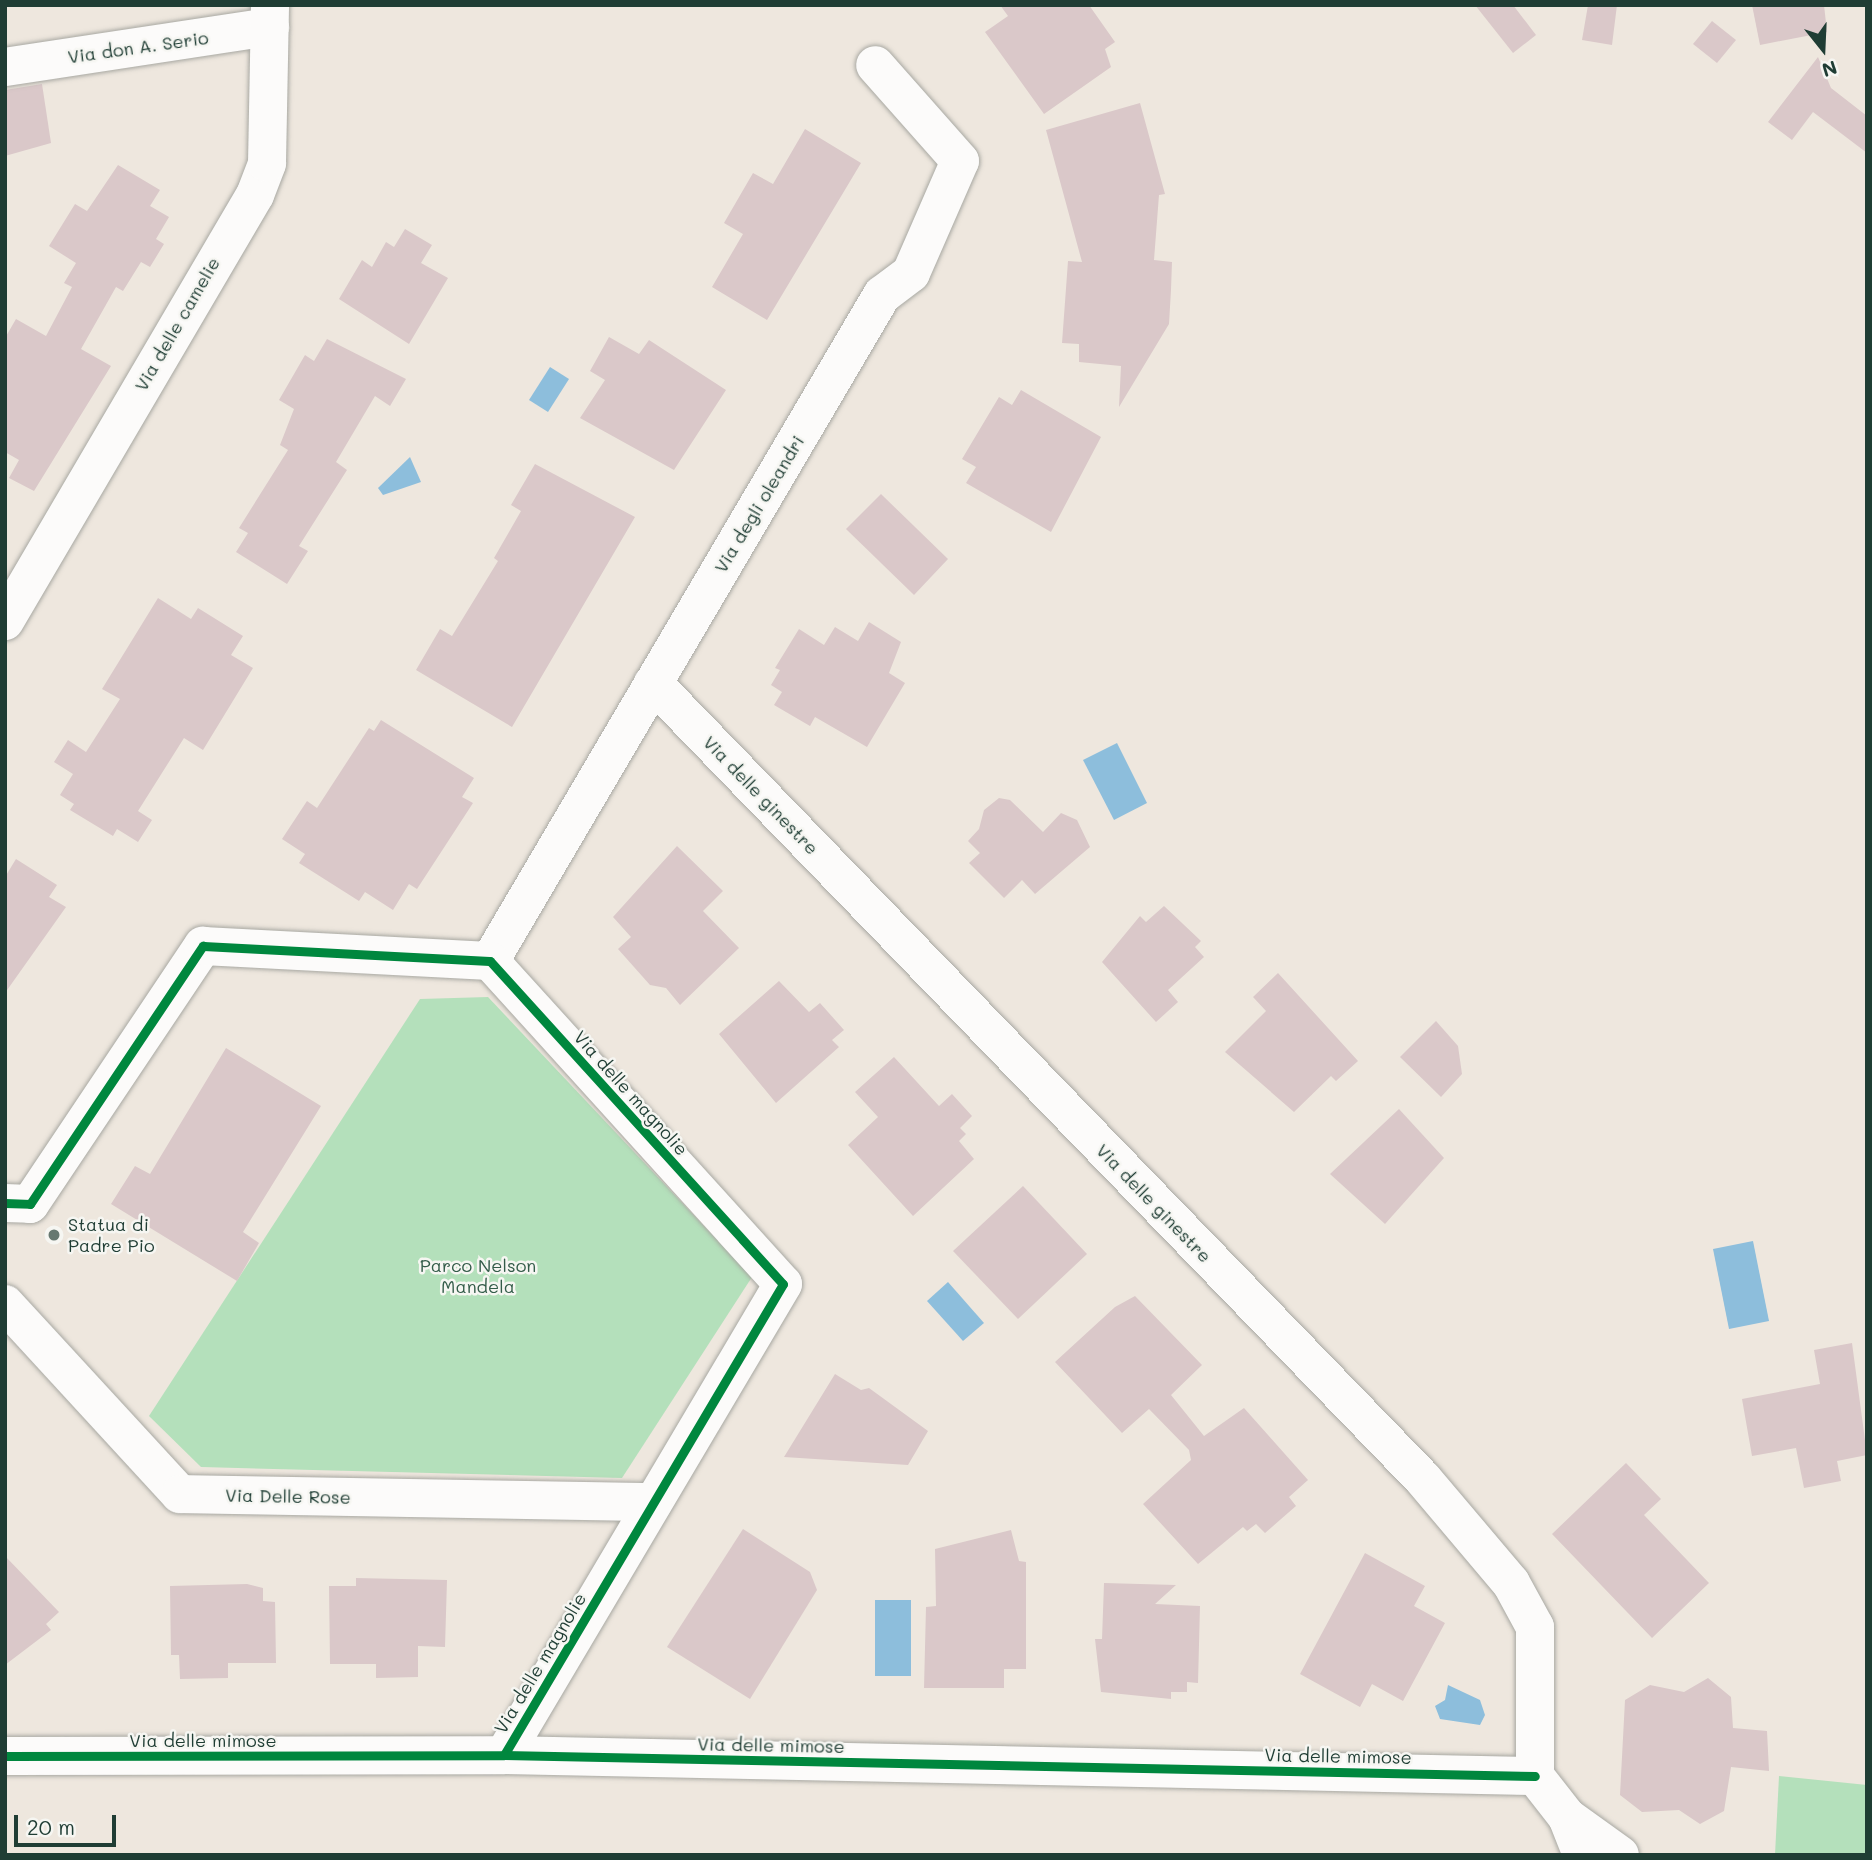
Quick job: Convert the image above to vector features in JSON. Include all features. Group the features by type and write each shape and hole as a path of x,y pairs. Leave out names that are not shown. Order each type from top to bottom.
{"street":[{"name":"Via don A. Serio","path":"5,67 270,16"},
{"name":"Via delle camelie","path":"5,621 255,195 267,163 270,16"},
{"name":"Via degli oleandri","path":"489,961 882,295 911,274 960,162 875,65"},
{"name":"Via delle ginestre","path":"653,683 1423,1479 1511,1583 1535,1627 1535,1776"},
{"path":"18,1203 203,946 489,961"},
{"name":"Via delle magnolie","path":"489,961 783,1284 504,1755"},
{"name":"Via Delle Rose","path":"5,1304 180,1494 653,1502"},
{"name":"Via delle mimose","path":"5,1756 504,1755 1535,1776"},
{"path":"1535,1776 1567,1817 1620,1855"},
{"path":"1567,1817 1582,1855"}],"green space":[{"name":"Parco Nelson Mandela","path":"488,997 752,1277 622,1478 201,1467 149,1416 420,999"},
{"path":"1779,1776 1867,1785 1867,1855 1775,1855"}],"water":[{"path":"550,367 569,379 548,412 529,400"},
{"path":"410,457 421,482 383,495 378,488"},
{"path":"1117,743 1147,803 1114,820 1083,760"},
{"path":"1753,1241 1769,1321 1729,1329 1713,1249"},
{"path":"948,1282 984,1323 963,1341 927,1301"},
{"path":"875,1600 911,1600 911,1676 875,1676"},
{"path":"1448,1685 1480,1700 1485,1715 1480,1725 1440,1719 1435,1706 1445,1700"}],"building":[{"path":"1000,5 1089,5 1115,42 1105,49 1111,67 1044,114 985,32 1008,16"},
{"path":"1475,5 1513,5 1536,35 1513,53"},
{"path":"1588,5 1617,5 1612,45 1582,40"},
{"path":"1752,5 1824,5 1827,32 1760,45"},
{"path":"1712,21 1736,40 1717,63 1693,44"},
{"path":"1818,57 1831,88 1867,116 1867,153 1813,112 1792,140 1768,122"},
{"path":"42,84 51,143 5,156 5,90"},
{"path":"1140,103 1165,194 1159,195 1154,260 1172,262 1169,324 1119,407 1121,366 1079,362 1079,344 1062,343 1068,261 1082,262 1046,130"},
{"path":"805,129 861,163 767,320 712,287 743,234 724,223 753,173 773,184"},
{"path":"118,165 160,190 150,206 169,217 156,239 164,244 150,267 141,262 123,291 116,287 81,349 111,366 34,491 9,478 19,460 5,452 5,338 16,319 46,336 72,287 64,283 76,263 49,246 75,204 87,211"},
{"path":"405,229 432,245 421,263 448,278 409,344 339,299 362,260 372,267 386,242 394,247"},
{"path":"609,337 639,354 649,340 726,390 674,470 580,418 605,380 590,371"},
{"path":"327,339 406,379 390,406 375,396 336,462 347,470 299,546 308,551 287,584 236,552 248,533 239,528 288,450 280,445 294,409 279,400 305,355 314,361"},
{"path":"1021,390 1101,437 1051,532 966,483 976,467 962,459 999,397 1012,405"},
{"path":"535,464 635,517 512,727 416,670 440,629 452,636 498,561 494,558 521,511 511,505"},
{"path":"881,494 948,559 914,595 846,529"},
{"path":"158,598 191,619 198,608 243,636 231,655 253,668 203,750 184,738 138,811 152,820 138,842 117,829 113,836 70,810 74,804 60,795 73,774 54,762 68,740 86,752 120,699 102,689"},
{"path":"869,622 901,642 889,673 905,683 867,747 815,717 810,726 774,705 782,692 771,685 780,670 775,668 799,629 824,645 835,627 858,641"},
{"path":"381,720 474,778 462,797 473,803 417,889 409,884 393,910 365,892 359,901 299,863 305,854 282,839 307,801 317,808 369,728 374,731"},
{"path":"999,798 1010,800 1043,832 1061,813 1077,820 1090,847 1035,894 1022,880 1004,898 969,863 980,853 968,841 979,829 984,810"},
{"path":"677,846 723,891 703,911 739,948 680,1005 666,988 650,985 618,949 631,937 613,917"},
{"path":"16,859 57,885 49,897 66,907 5,993 5,877"},
{"path":"1164,906 1201,941 1195,947 1204,957 1168,990 1178,1002 1156,1022 1102,962 1140,916 1146,922"},
{"path":"1278,973 1358,1061 1336,1081 1331,1076 1294,1112 1225,1052 1266,1011 1253,997"},
{"path":"779,981 809,1012 820,1003 844,1030 832,1040 839,1047 776,1103 719,1034"},
{"path":"1436,1021 1458,1046 1462,1074 1441,1097 1400,1057"},
{"path":"226,1048 321,1106 243,1232 259,1243 237,1281 111,1204 135,1166 150,1174"},
{"path":"894,1057 939,1106 952,1094 972,1116 960,1128 966,1134 959,1141 974,1159 913,1216 848,1145 878,1117 855,1092"},
{"path":"1399,1109 1444,1158 1385,1224 1330,1174"},
{"path":"1023,1186 1087,1254 1018,1319 953,1251"},
{"path":"1135,1296 1202,1365 1171,1395 1204,1436 1244,1408 1308,1480 1289,1497 1296,1506 1265,1533 1256,1524 1247,1531 1243,1527 1198,1564 1143,1504 1191,1460 1189,1450 1149,1409 1122,1433 1055,1362 1115,1307"},
{"path":"1852,1343 1867,1455 1837,1461 1841,1481 1804,1488 1796,1448 1752,1456 1742,1399 1820,1384 1814,1350"},
{"path":"835,1374 861,1390 869,1388 928,1431 908,1465 784,1457"},
{"path":"1626,1463 1661,1499 1644,1515 1709,1583 1652,1638 1552,1534"},
{"path":"743,1529 810,1572 817,1590 750,1699 667,1647"},
{"path":"1011,1530 1019,1561 1026,1562 1026,1669 1004,1669 1004,1688 924,1688 926,1607 936,1606 935,1549"},
{"path":"1365,1553 1425,1586 1414,1606 1445,1623 1403,1701 1372,1684 1360,1707 1300,1674"},
{"path":"5,1556 59,1612 46,1624 51,1630 5,1665"},
{"path":"356,1578 447,1580 445,1647 418,1646 418,1677 376,1678 376,1664 330,1664 329,1586 356,1586"},
{"path":"1104,1583 1176,1585 1155,1604 1200,1606 1198,1683 1187,1682 1187,1692 1171,1692 1171,1699 1101,1692 1095,1639 1102,1639"},
{"path":"247,1584 263,1588 263,1601 275,1602 276,1663 228,1663 228,1678 180,1679 179,1655 171,1655 170,1586"},
{"path":"1708,1678 1731,1697 1733,1728 1767,1731 1769,1771 1731,1767 1724,1811 1700,1824 1679,1810 1642,1812 1620,1795 1625,1700 1650,1685 1684,1692"}],"cycle path":[{"path":"5,1203 30,1204 203,946 490,961 783,1284 504,1755"},
{"path":"5,1756 504,1755 1535,1776"}],"place":[{"name":"Statua di Padre Pio","path":"54,1235"}]}
